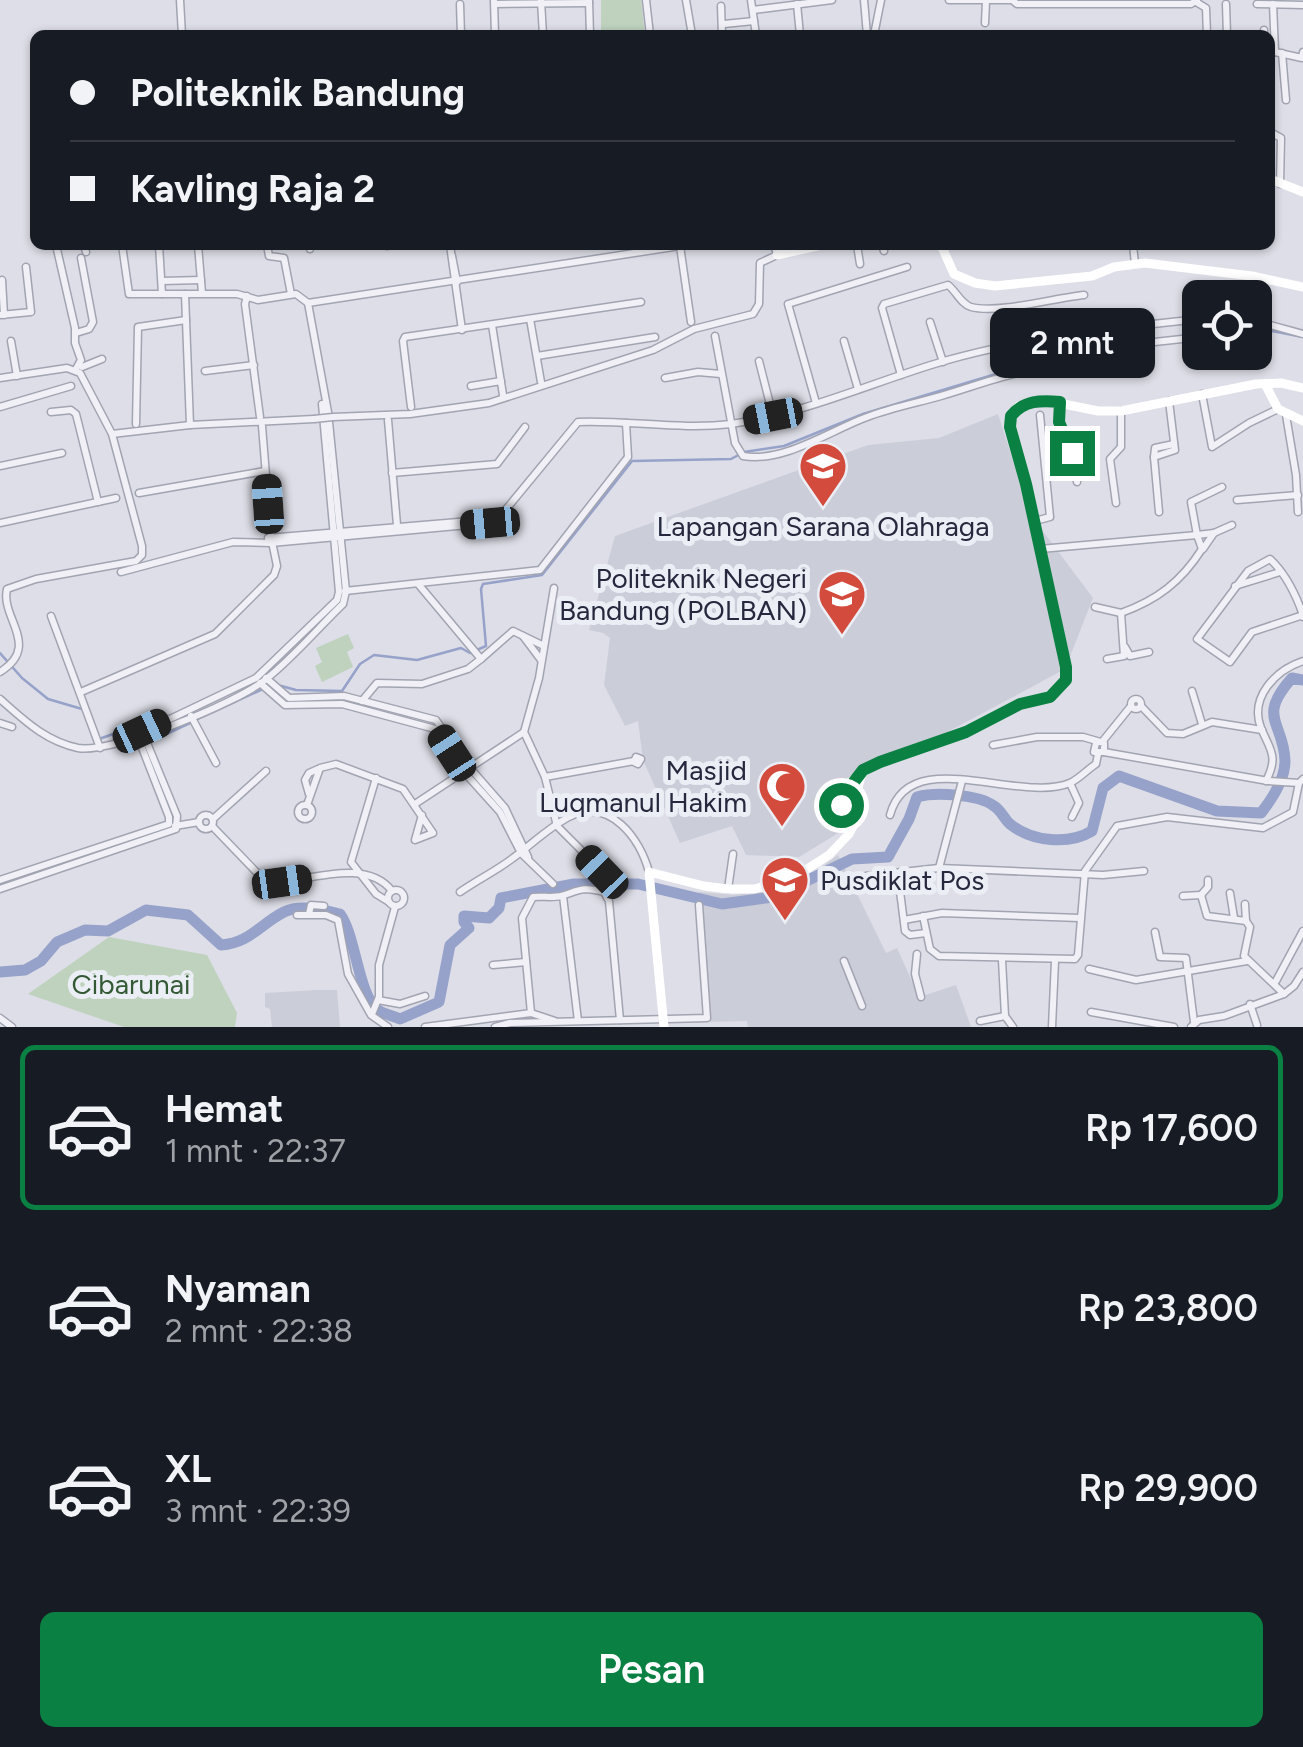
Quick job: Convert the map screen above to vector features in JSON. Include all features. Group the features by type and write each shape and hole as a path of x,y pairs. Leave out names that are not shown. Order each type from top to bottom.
{"street":[{"path":"180,0 182,30"},
{"path":"646,0 649,30"},
{"path":"686,0 691,30"},
{"path":"751,0 755,30"},
{"path":"753,10 832,0"},
{"path":"864,0 870,30"},
{"path":"872,30 881,0"},
{"path":"949,0 1012,0 1017,4 1196,1 1206,8 1207,30"},
{"path":"494,30 495,2 589,1 590,30"},
{"path":"985,23 986,1"},
{"path":"541,2 542,30"},
{"path":"1274,2 1276,52 1286,100"},
{"path":"793,3 799,30"},
{"path":"460,4 461,30"},
{"path":"1226,4 1227,30"},
{"path":"1258,4 1303,5"},
{"path":"722,6 723,30"},
{"path":"724,24 754,20"},
{"path":"1276,52 1303,56"},
{"path":"1275,135 1281,138 1275,182 1303,192"},
{"path":"0,672 13,662 17,646 4,602 7,589 36,579 140,559 142,546 112,434 78,368 76,333 57,250"},
{"path":"123,250 127,293 131,295 202,294 258,300 291,294 308,302 654,250"},
{"path":"159,250 162,294"},
{"path":"198,250 202,294"},
{"path":"268,250 270,256 284,258 291,294"},
{"path":"450,250 462,330"},
{"path":"681,250 691,322"},
{"path":"112,434 190,425 410,414 490,402 653,350 694,329 753,314 759,304 760,263 775,250"},
{"path":"858,250 860,264"},
{"path":"943,250 954,274 975,284 995,286 1092,276 1114,267 1166,264 1303,287"},
{"path":"1133,250 1135,264"},
{"path":"76,333 89,329 93,322 84,251"},
{"path":"2,280 2,315 31,312 26,267"},
{"path":"816,403 788,304 907,267"},
{"path":"162,281 201,280"},
{"path":"901,375 884,304 948,285 967,305 1000,306 1084,296"},
{"path":"186,294 190,425"},
{"path":"82,692 206,640 222,630 274,575 247,296"},
{"path":"2,700 44,735 72,746 100,748 191,716 262,679 336,602 343,591 323,398 308,302"},
{"path":"411,407 403,339 640,302"},
{"path":"530,319 541,382"},
{"path":"136,424 138,326 186,320"},
{"path":"120,572 206,547 495,519 576,423 730,424 773,416 1018,342 1077,331 1182,321"},
{"path":"930,322 943,362"},
{"path":"492,325 503,394"},
{"path":"1272,326 1303,334"},
{"path":"1070,335 1077,345 1091,349 1182,339"},
{"path":"715,336 738,451 755,458 790,449 870,416 1005,375 1055,366 1076,367"},
{"path":"536,356 655,337"},
{"path":"11,341 16,376"},
{"path":"844,341 858,389"},
{"path":"0,378 78,368 102,359"},
{"path":"759,361 773,416"},
{"path":"205,371 254,365"},
{"path":"665,378 698,372 720,374"},
{"path":"470,386 501,382"},
{"path":"650,881 754,889 790,880 829,854 845,836 853,789 863,770 896,754 966,732 994,715 1050,697 1060,689 1066,680 1066,667 1010,427 1011,416 1026,404 1044,400 1098,411 1121,410 1265,384 1303,388"},
{"path":"1265,384 1282,412 1298,512"},
{"path":"0,407 71,386"},
{"path":"1202,394 1212,447 1248,423 1282,412 1303,421"},
{"path":"1160,512 1154,457 1155,448 1174,444 1169,400"},
{"path":"1060,402 1059,422 1072,453 1078,482"},
{"path":"52,412 72,410 76,414 98,502"},
{"path":"1116,503 1110,459 1121,447 1121,410"},
{"path":"1034,522 1050,517 1040,416"},
{"path":"388,420 396,525"},
{"path":"343,591 540,570 628,457 626,423"},
{"path":"392,473 497,464 525,426"},
{"path":"0,466 62,453"},
{"path":"139,493 266,470"},
{"path":"1202,550 1192,500 1222,487"},
{"path":"1237,500 1298,495"},
{"path":"0,523 116,498"},
{"path":"379,530 396,525 414,528"},
{"path":"1039,549 1214,533 1232,525"},
{"path":"1095,607 1122,613 1150,603 1168,589 1214,533"},
{"path":"1273,560 1280,572 1297,598 1303,616 1252,632 1231,662 1197,639 1251,568 1273,560"},
{"path":"1234,586 1280,572"},
{"path":"418,584 481,659"},
{"path":"554,588 524,732 545,778 557,826 602,872"},
{"path":"1107,660 1124,656 1122,613"},
{"path":"51,616 100,748"},
{"path":"360,704 377,683 414,686 468,668 508,633 522,634 544,646"},
{"path":"522,634 542,660"},
{"path":"1124,641 1130,656 1149,652"},
{"path":"1267,781 1272,747 1262,730 1259,709 1263,693 1281,671 1303,661"},
{"path":"262,679 284,705 360,704 435,729 500,812 529,860 552,884"},
{"path":"141,735 262,679"},
{"path":"1192,691 1202,724"},
{"path":"923,916 930,949 939,956 1054,961 1078,956 1085,872 1120,824 1167,816 1240,828 1266,828 1292,812 1298,781 1267,781 1094,750 1131,702 1137,699 1167,733 1183,734 1202,724 1225,722 1262,730"},
{"path":"0,712 2,700"},
{"path":"191,716 216,763"},
{"path":"0,724 12,728"},
{"path":"415,804 524,732"},
{"path":"141,735 173,825"},
{"path":"994,745 1036,737 1083,736 1099,742"},
{"path":"890,814 898,794 912,783 933,778 1033,786 1070,783 1096,764 1101,753"},
{"path":"545,778 634,760"},
{"path":"309,801 320,768 336,764 403,789 422,815"},
{"path":"0,888 173,825 199,822 204,828 266,770"},
{"path":"212,822 264,880 272,883 356,872 380,880 392,891 400,891 404,898 401,905 376,894 356,872 352,857 376,778"},
{"path":"939,868 962,781"},
{"path":"1070,783 1079,803 1072,816"},
{"path":"852,806 841,805 838,796 842,788 853,789"},
{"path":"460,892 557,826 586,812 613,818 635,840 650,881 663,1023"},
{"path":"728,889 732,854"},
{"path":"0,880 50,868"},
{"path":"866,876 939,868 1103,874 1144,871"},
{"path":"898,875 908,934 926,933"},
{"path":"1182,896 1201,895 1208,880"},
{"path":"531,1013 522,918 529,901 588,889 600,890 608,897 620,1020"},
{"path":"375,1008 392,891"},
{"path":"1230,893 1234,918"},
{"path":"1201,895 1207,916 1246,921 1250,926 1242,952 1284,994"},
{"path":"563,896 578,1021"},
{"path":"1246,904 1246,921"},
{"path":"495,1027 510,1023 663,1023 707,1018 698,905"},
{"path":"297,916 324,906"},
{"path":"310,911 338,920 348,974 388,1027"},
{"path":"904,920 942,913 1080,918"},
{"path":"1155,932 1160,957 1185,956 1193,1024 1284,994 1303,972"},
{"path":"1276,981 1303,932"},
{"path":"918,954 915,974 922,996"},
{"path":"1002,960 1005,1016 1013,1027"},
{"path":"844,961 862,1006"},
{"path":"1052,1027 1054,961"},
{"path":"1089,969 1136,980 1248,961"},
{"path":"494,966 526,962"},
{"path":"375,1008 425,996"},
{"path":"1250,1004 1256,1025"},
{"path":"1091,1012 1142,1025 1174,1027"},
{"path":"425,1027 531,1013 555,1022"},
{"path":"980,1022 1005,1016"},
{"path":"0,1018 12,1027"}],"shaded area":[{"name":"Politeknik Negeri Bandung (POLBAN)","path":"998,414 1030,514 1093,598 1065,669 837,791 840,832 799,857 746,855 732,826 680,843 643,760 638,721 625,726 604,685 610,638 589,630 615,536 868,445 939,438"},
{"name":"Pusdiklat Pos","path":"838,855 886,953 897,948 919,997 956,985 971,1027 748,1027 747,1021 705,1022 699,892 733,895 777,890 809,876"},
{"path":"337,990 340,1027 272,1027 265,993"}],"green space":[{"path":"601,0 641,0 644,30 601,30"},
{"path":"348,634 354,648 347,652 353,667 322,682 315,666 322,662 316,648"},
{"name":"Cibarunai","path":"109,937 207,955 237,1013 235,1027 124,1027 28,994"}],"waterway":[{"path":"1272,331 1303,337"},
{"path":"197,719 274,684 296,690 342,691 360,664 374,655 417,660 461,648 470,653 486,646 483,584 542,575 632,461 731,459 744,452 784,446 863,414 996,374 1134,347"},
{"path":"0,653 48,699 82,709"},
{"path":"0,972 25,970 41,961 57,942 85,930 108,931 146,910 188,915 221,945 247,937 284,912 312,909 340,914 371,1002 380,1011 400,1019 439,1002 450,945 469,928 464,916 489,918 499,908 501,898 574,884 638,884 722,904 773,897 852,859 888,857 917,797 925,795 945,794 987,802 1019,830 1051,840 1092,831 1103,788 1119,776 1217,811 1261,813 1277,789 1285,761 1275,720 1276,702 1292,678 1303,680"},
{"path":"99,739 147,722 149,726"},
{"path":"153,733 160,737 190,723"}],"place":[{"name":"Lapangan Sarana Olahraga","path":"823,508"},
{"name":"Politeknik Negeri Bandung (POLBAN)","path":"842,636"},
{"name":"Masjid Luqmanul Hakim","path":"782,828"},
{"name":"Pusdiklat Pos","path":"785,922"}],"route":[{"path":"841,805 840,791 850,787 863,770 896,754 966,732 1020,704 1050,697 1066,680 1026,484 1010,427 1011,416 1019,406 1044,400 1060,402 1059,422 1072,453"}]}
